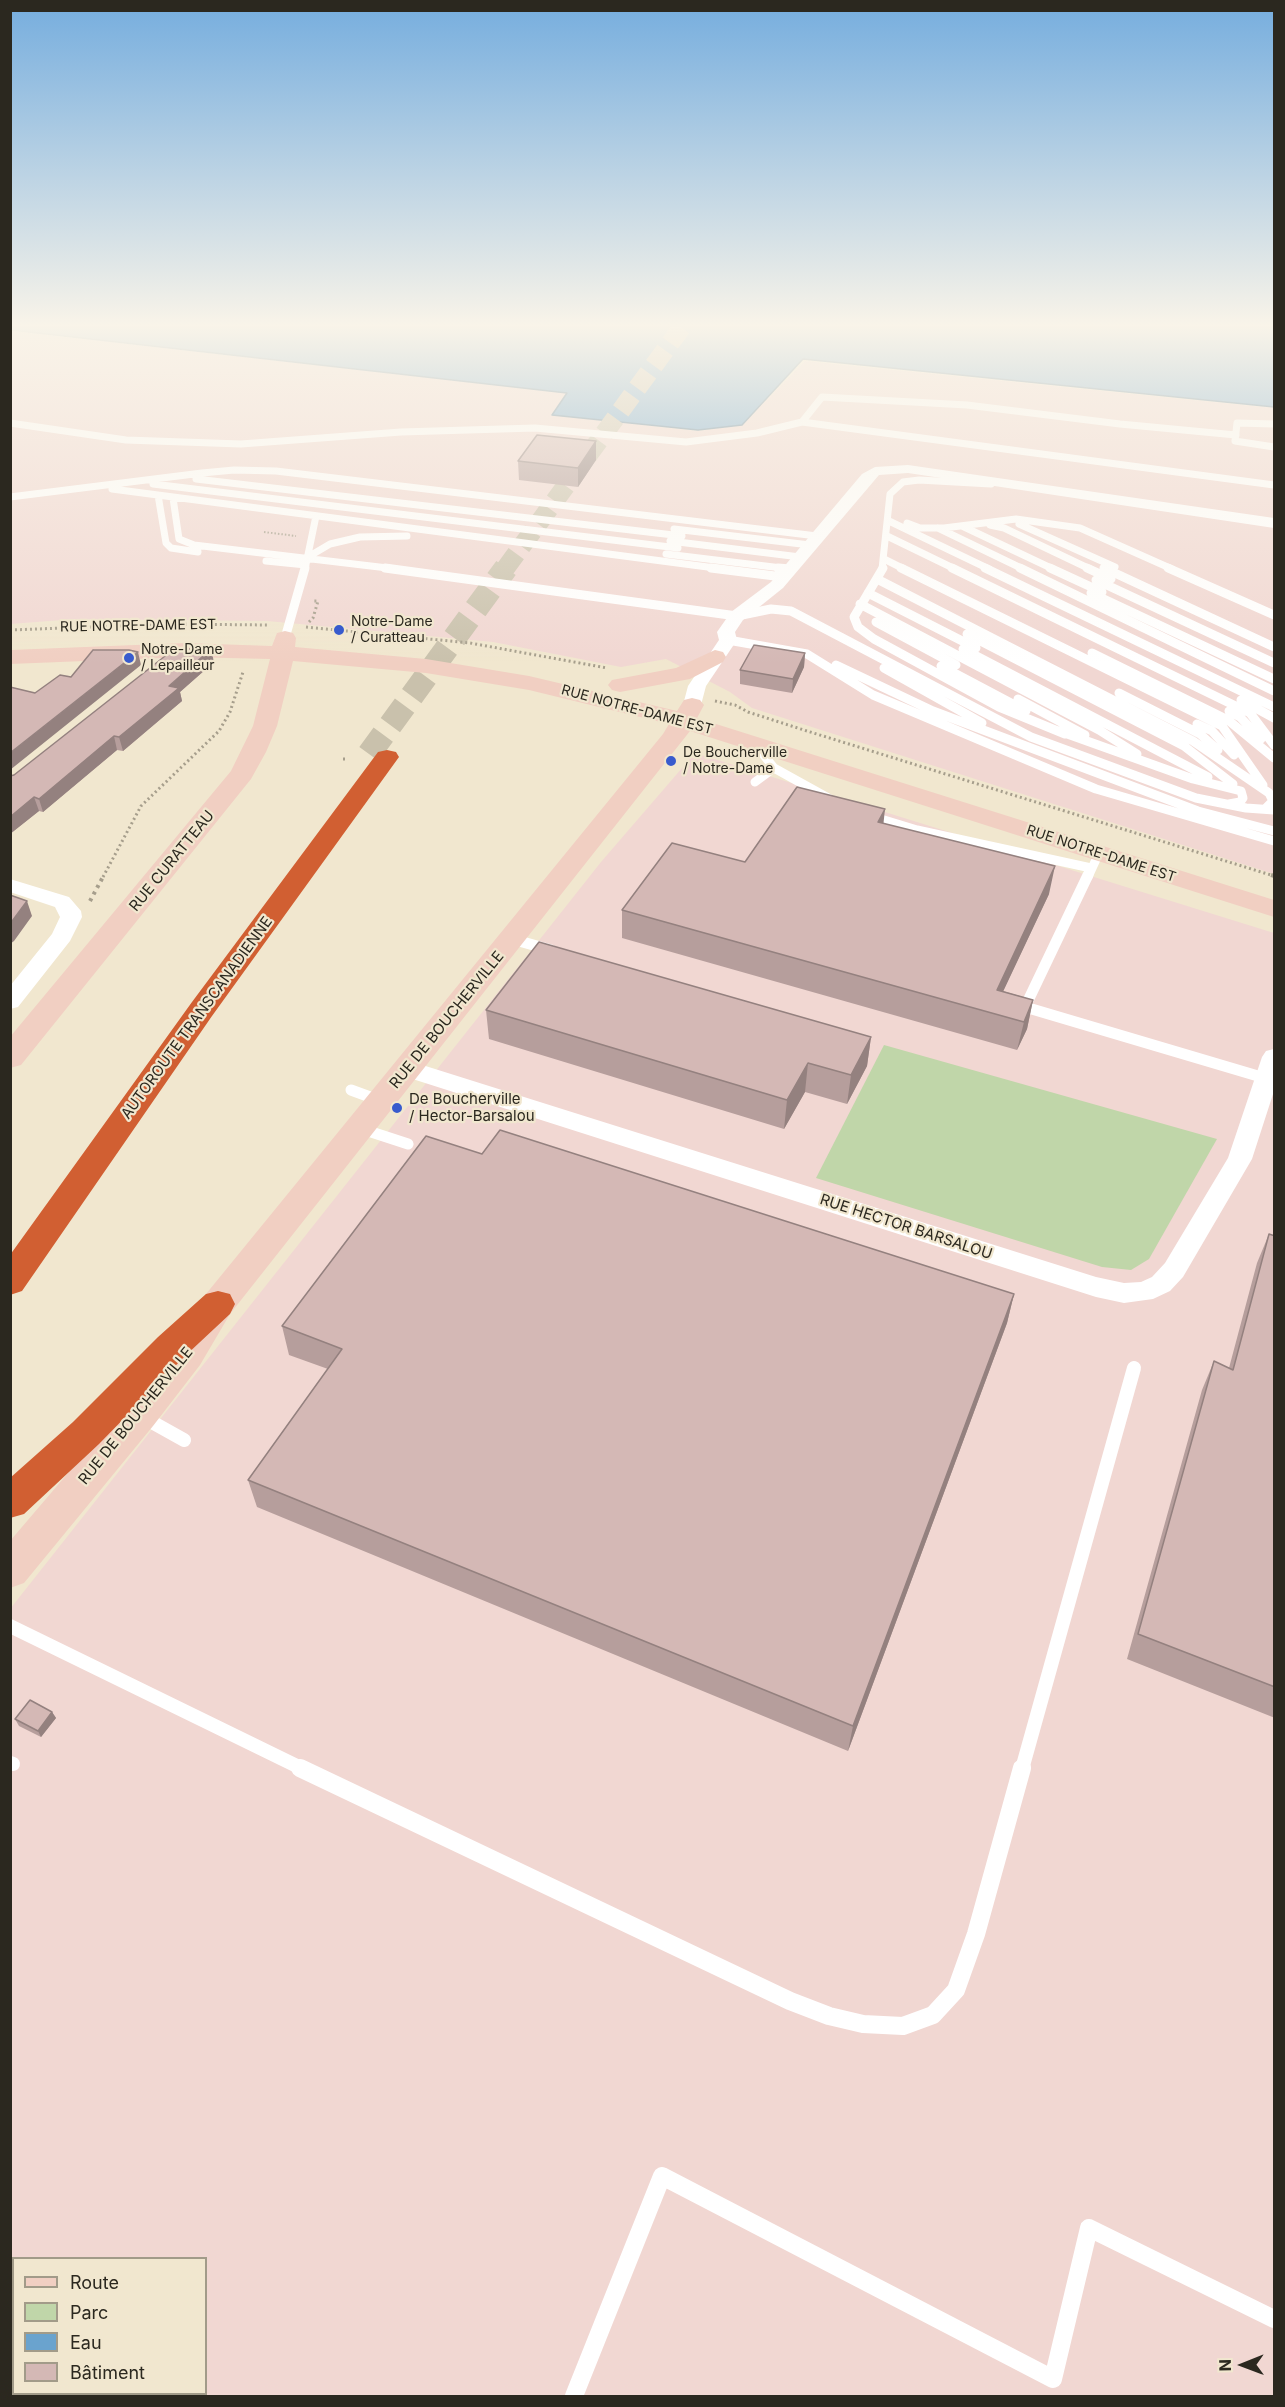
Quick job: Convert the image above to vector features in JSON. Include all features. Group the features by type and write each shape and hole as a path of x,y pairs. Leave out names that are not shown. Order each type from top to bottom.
{"highway":[{"name":"AUTOROUTE TRANSCANADIENNE","path":"10,1243 362,757 209,999 10,1282"},
{"path":"10,1502 86,1433 171,1347 218,1304"}],"main road":[{"name":"RUE NOTRE-DAME EST","path":"10,644 142,637 289,639 389,646 615,677 755,744 1095,860 1275,909"},
{"name":"RUE NOTRE-DAME EST","path":"10,657 185,650 289,639 416,665 502,678 688,713 1275,886"},
{"name":"RUE CURATTEAU","path":"10,1058 242,774 262,733 289,639"},
{"path":"615,677 682,674 722,649"},
{"name":"RUE DE BOUCHERVILLE","path":"10,1571 140,1415 187,1355 218,1304 630,794 674,737 688,713"}],"street":[{"path":"737,616 799,558 867,477 875,471 908,469 1275,523"},
{"name":"RUE DE BOUCHERVILLE","path":"688,713 697,686 722,649 726,632 737,616"},
{"path":"148,671 171,654 185,650"},
{"path":"10,885 78,908 62,936 10,1002"},
{"name":"RUE HECTOR BARSALOU","path":"408,1069 1096,1287 1124,1293 1144,1292 1161,1284 1174,1270 1240,1159 1271,1068"}],"lane":[{"path":"121,439 241,444 303,439"},
{"path":"653,439 686,442 707,439"},
{"path":"934,439 1275,484"},
{"path":"1235,439 1275,447"},
{"path":"10,497 227,471 799,558"},
{"path":"202,473 799,558"},
{"path":"176,476 799,558"},
{"path":"154,480 799,558"},
{"path":"876,571 890,511 890,494 903,482 919,480 1021,486"},
{"path":"135,482 799,558"},
{"path":"117,484 799,558"},
{"path":"98,488 316,516 799,558"},
{"path":"158,495 166,543 171,548 307,561 330,544 360,537 389,534 799,558"},
{"path":"173,498 179,539 185,542 307,561 737,616 771,609 792,611 1031,737 1174,791 1275,817"},
{"path":"890,511 907,523 1275,698"},
{"path":"289,639 316,516"},
{"path":"920,528 962,526 1016,519 1080,528 1275,615"},
{"path":"1016,519 1050,525 1076,534 1275,624"},
{"path":"1002,520 1023,525 1275,640"},
{"path":"986,522 1011,526 1275,647"},
{"path":"971,524 1004,528 1275,657"},
{"path":"962,526 991,531 1275,663"},
{"path":"962,526 1275,672"},
{"path":"951,527 1275,679"},
{"path":"938,528 1275,691"},
{"path":"876,571 1275,707"},
{"path":"876,571 1275,718"},
{"path":"876,571 1065,734 1193,779 1220,783"},
{"path":"876,571 1250,713 1275,745"},
{"path":"876,571 1240,717 1275,752"},
{"path":"876,571 1118,753"},
{"path":"876,571 1228,720 1275,758"},
{"path":"876,571 1099,730 1158,767"},
{"path":"876,571 1220,783 1241,791"},
{"path":"876,571 1241,791 1243,798 1240,802 1227,804"},
{"path":"876,571 1193,741 1269,793"},
{"path":"876,571 1212,731 1269,793 1273,801 1270,809 1227,804"},
{"path":"792,611 884,668 992,728 1050,755"},
{"path":"722,649 807,654 855,672 892,693 933,711 1198,811 1275,831"},
{"path":"807,654 873,695 1096,789 1275,841"},
{"path":"755,744 774,768 837,802"},
{"path":"755,782 774,768"},
{"path":"862,812 917,830 1095,860 1025,1007 1271,1068"},
{"path":"512,939 562,954"},
{"path":"351,1090 382,1101"},
{"path":"360,1128 408,1144"},
{"path":"10,1626 175,1708 790,2001 829,2016 863,2024 903,2026 933,2015 956,1990 979,1923 1134,1368"},
{"path":"140,1415 184,1440"},
{"path":"574,2397 662,2176 1053,2379 1089,2228 1275,2319"}],"path":[{"path":"264,532 300,536"},
{"name":"RUE NOTRE-DAME EST","path":"10,630 171,624 261,626"},
{"name":"RUE NOTRE-DAME EST","path":"289,639 394,634 470,643 615,677"},
{"path":"78,908 93,897 141,806 219,731 230,712 241,676 247,668"},
{"name":"RUE NOTRE-DAME EST","path":"732,706 735,705 748,712 807,731 1275,876"}],"shaded area":[{"path":"11,439 1274,439 1274,874 752,708 730,692 666,659 621,667 493,642 267,621 75,619 11,624"},
{"path":"695,753 1274,933 1274,2396 11,2396 10,1609 601,862"}],"green space":[{"path":"884,1045 1217,1139 1149,1259 1131,1270 1102,1267 816,1178"}],"building":[{"path":"534,439 596,441 578,468 518,461"},
{"path":"754,645 805,653 793,679 740,670"},
{"path":"174,649 211,649 169,686 179,688 119,737 114,736 39,799 34,797 10,817 10,776"},
{"path":"93,650 138,652 10,753 10,687 35,693 60,675 71,677"},
{"path":"797,787 885,809 878,822 1055,866 997,990 1033,1000 1024,1022 622,910 672,843 745,862"},
{"path":"10,895 27,901 10,924"},
{"path":"539,942 871,1037 851,1075 808,1063 787,1100 486,1010"},
{"path":"500,1130 1014,1294 853,1726 248,1480 342,1349 282,1326 426,1136 482,1154"},
{"path":"1269,1234 1275,1236 1275,1687 1138,1634 1214,1361 1233,1370"},
{"path":"30,1700 52,1712 38,1731 15,1719"}],"tunnel":[{"path":"505,569 600,439"},
{"path":"369,754 506,568"}],"place":[{"name":"Notre-Dame / Curatteau","path":"339,630"},
{"name":"Notre-Dame / Lepailleur","path":"129,658"},
{"name":"De Boucherville / Notre-Dame","path":"671,761"},
{"name":"De Boucherville / Hector-Barsalou","path":"397,1108"}]}
